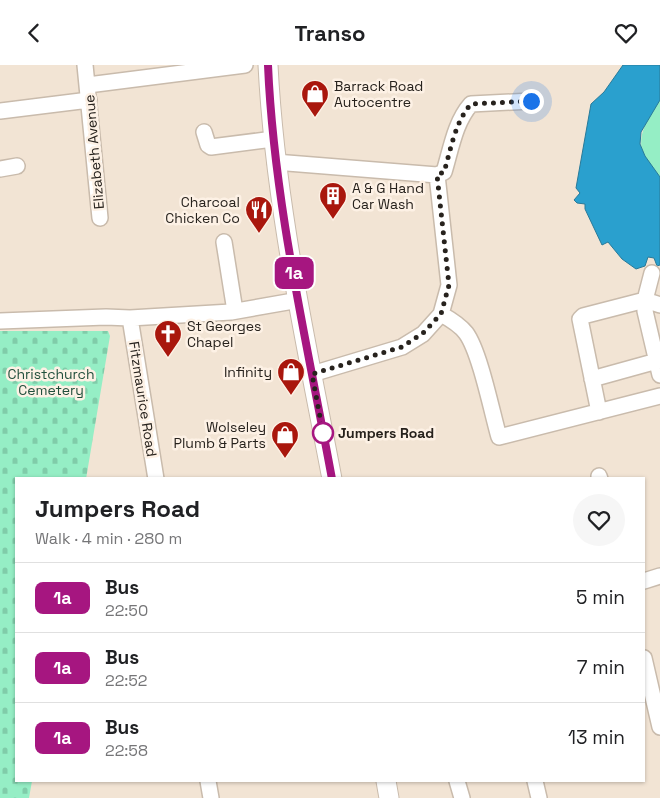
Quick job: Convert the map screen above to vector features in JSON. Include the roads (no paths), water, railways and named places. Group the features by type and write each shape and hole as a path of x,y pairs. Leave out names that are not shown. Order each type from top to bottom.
{"main road":[{"path":"268,65 275,162 332,477"},
{"path":"386,782 389,798"}],"street":[{"name":"Elizabeth Avenue","path":"85,65 100,218"},
{"name":"Elizabeth Avenue","path":"89,92 245,65"},
{"path":"0,111 89,92"},
{"path":"275,162 437,175 444,172 456,132 465,111 471,104 531,101"},
{"path":"204,132 208,145 211,147 273,139"},
{"path":"0,169 17,166"},
{"path":"312,374 402,347 423,333 441,314 449,285 437,175"},
{"path":"224,242 235,311"},
{"path":"592,379 658,369 645,311 645,300 652,273"},
{"path":"0,321 106,317 130,318 235,311 299,300"},
{"path":"600,412 580,319 583,316 645,300 660,305"},
{"path":"441,314 456,323 466,333 487,392 499,437 660,396"},
{"name":"Fitzmaurice Road","path":"130,318 156,477"},
{"path":"645,581 660,577"},
{"path":"645,662 660,727"},
{"path":"208,782 211,798"},
{"path":"457,782 462,798"},
{"path":"535,782 539,798"}],"water":[{"path":"623,65 660,65 660,100 641,132 640,144 645,156 660,177 660,265 657,266 654,258 648,257 645,266 636,269 622,259 608,242 602,245 585,209 585,204 577,203 574,200 580,193 576,188 591,104 604,92"}],"place":[{"name":"Barrack Road Autocentre","path":"315,118"},
{"name":"A & G Hand Car Wash","path":"333,220"},
{"name":"Charcoal Chicken Co","path":"259,234"},
{"name":"St Georges Chapel","path":"168,358"},
{"name":"Infinity","path":"291,396"},
{"name":"Jumpers Road","path":"323,433"},
{"name":"Wolseley Plumb & Parts","path":"285,459"}],"park label":[{"name":"Christchurch Cemetery","path":"51,382"}]}
